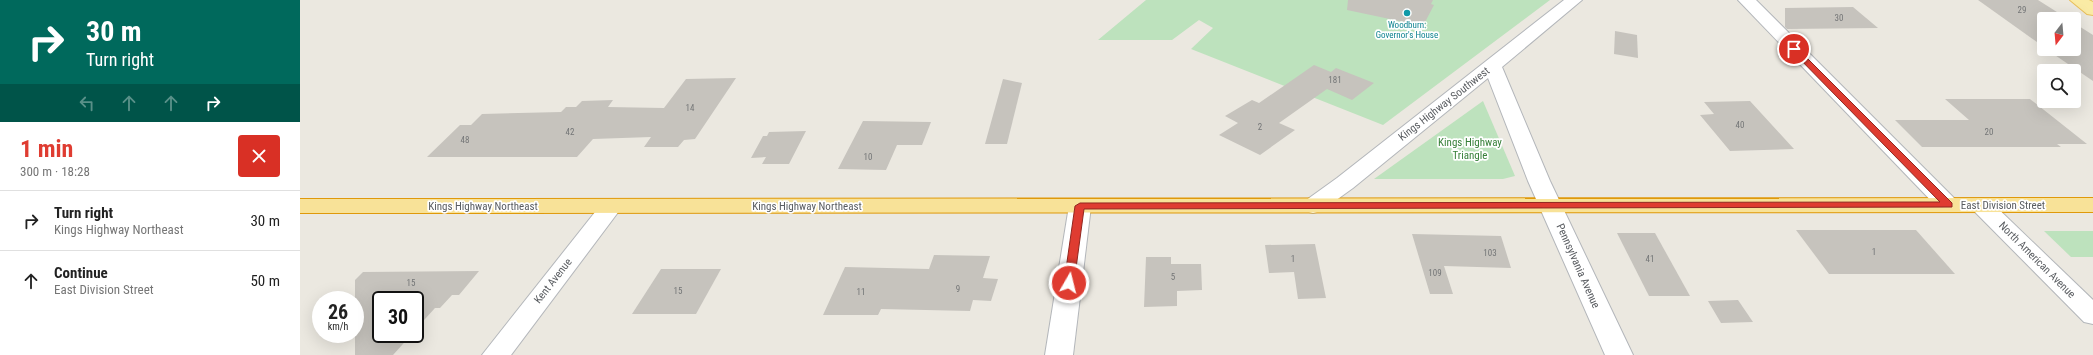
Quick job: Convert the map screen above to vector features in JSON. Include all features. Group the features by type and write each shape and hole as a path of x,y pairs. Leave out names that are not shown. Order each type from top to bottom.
{"highway":[{"name":"East Division Street","path":"1313,206 1550,204 2093,205"},
{"name":"Kings Highway Northeast","path":"300,206 1313,206"}],"main road":[{"path":"2078,0 2093,10"}],"street":[{"name":"Kings Highway Southwest","path":"1313,206 1345,183 1574,0"},
{"path":"1746,0 1948,205"},
{"name":"Pennsylvania Avenue","path":"1492,66 1550,204 1619,355"},
{"name":"North American Avenue","path":"1981,205 2093,315"},
{"path":"1059,355 1080,206"},
{"name":"Kent Avenue","path":"496,355 611,207"}],"green space":[{"path":"1146,0 1550,0 1383,125 1191,49 1213,28 1199,20 1172,40 1098,40"},
{"name":"Kings Highway Triangle","path":"1483,101 1515,176 1503,179 1374,179"},
{"path":"2044,231 2093,231 2093,257 2071,257"}],"building":[{"name":"Woodburn: Governor's House","path":"1348,0 1433,0 1431,4 1434,5 1423,26 1347,10"},
{"path":"1978,0 2038,0 2057,12 2037,12 2037,42"},
{"path":"1853,7 1878,28 1787,29 1785,27 1785,8"},
{"path":"2081,27 2093,35 2093,81 2081,73 2081,64 2068,64 2056,56 2081,56"},
{"path":"1615,31 1637,35 1638,58 1614,54"},
{"path":"1314,65 1331,72 1336,68 1374,83 1352,100 1327,89 1279,123 1295,130 1260,155 1219,135 1238,123 1225,116 1252,100 1259,103"},
{"path":"736,78 695,139 684,140 678,147 644,147 651,137 593,139 577,157 427,157 460,125 471,125 482,114 561,112 566,107 576,107 582,101 613,100 608,107 664,108 686,79"},
{"path":"1003,79 1022,83 1007,144 985,144"},
{"path":"1945,99 2030,99 2037,105 2037,108 2041,108 2087,144 2057,144 2061,147 1922,147 1895,120 1969,120"},
{"path":"1750,101 1794,149 1730,151 1700,115 1714,114 1704,102"},
{"path":"863,121 931,122 922,145 897,145 886,170 838,169"},
{"path":"806,131 789,164 762,164 766,157 751,158 763,136 767,136 769,132"},
{"path":"1796,230 1916,230 1955,274 1829,274"},
{"path":"1617,233 1655,233 1690,296 1649,296"},
{"path":"1412,234 1501,236 1511,268 1444,266 1453,294 1430,294"},
{"path":"1315,244 1326,298 1298,299 1294,272 1269,273 1265,245"},
{"path":"934,255 990,256 983,278 998,279 991,301 973,300 970,311 881,309 878,315 823,315 845,267 929,269"},
{"path":"1146,257 1171,257 1171,264 1201,264 1202,290 1177,291 1177,306 1144,307"},
{"path":"661,269 721,269 696,314 632,314"},
{"path":"479,271 459,295 452,295 440,308 435,308 424,320 424,291 372,291 372,343 404,343 393,355 355,355 355,343 364,343 364,291 355,291 355,280 363,272"},
{"path":"1738,300 1753,322 1721,323 1708,301"}],"place":[{"name":"Woodburn: Governor's House","path":"1407,13"}],"route":[{"path":"1069,283 1080,206 1586,204 1948,205 1794,49"}]}
